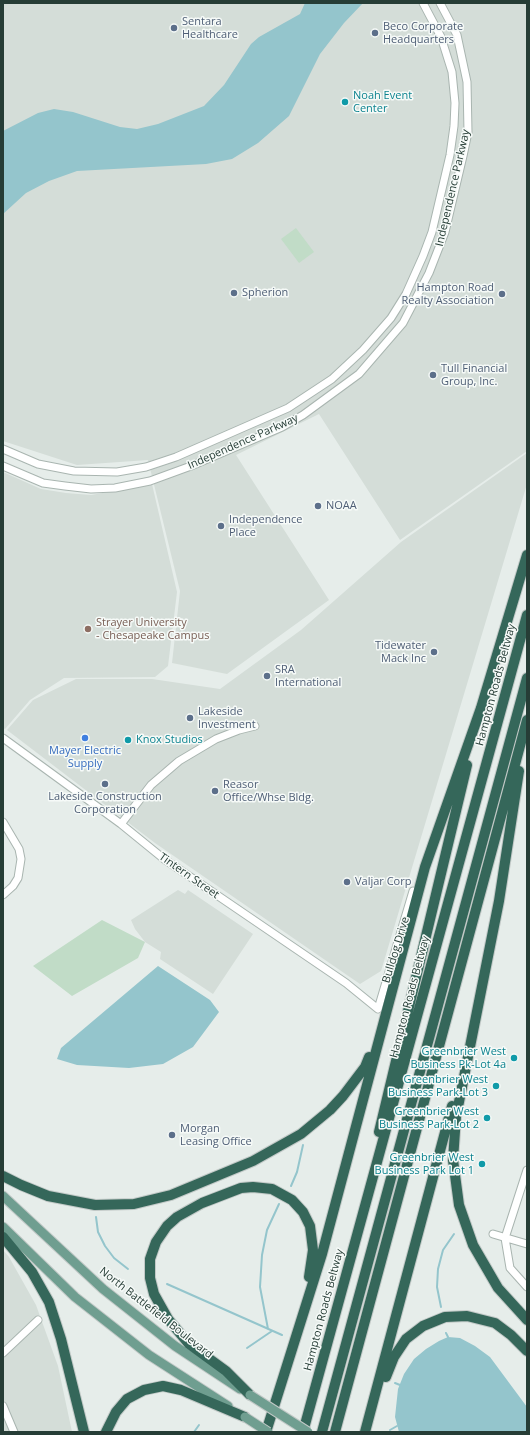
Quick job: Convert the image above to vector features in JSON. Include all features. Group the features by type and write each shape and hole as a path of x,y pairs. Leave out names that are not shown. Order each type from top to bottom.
{"highway":[{"path":"267,1432 322,1254 425,867 481,708 527,555"},
{"name":"Hampton Roads Beltway","path":"303,1432 527,615"},
{"path":"309,1432 527,634"},
{"path":"322,1432 527,678"},
{"path":"346,1272 402,1032 481,708"},
{"path":"527,721 499,902 454,1132 453,1160 456,1191 462,1217 480,1260 498,1288 527,1320"},
{"path":"335,1432 527,721"},
{"path":"3,1176 48,1196 94,1205 146,1202 184,1191 272,1152 316,1123 343,1096 365,1067 385,1018"},
{"path":"365,1430 475,1021"},
{"path":"250,1395 226,1371 205,1357 185,1340 172,1325 158,1302 152,1287 150,1268 153,1249 160,1235 177,1217 189,1210 242,1188 262,1187 286,1196 302,1212 313,1235 313,1258 300,1324"},
{"path":"3,1237 32,1272 49,1302 61,1339 84,1432"},
{"path":"365,1430 394,1357 406,1339 423,1326 445,1318 466,1316 478,1318 503,1328 527,1351"},
{"path":"106,1432 116,1412 127,1399 144,1390 163,1386 181,1390 245,1417"}],"main road":[{"name":"North Battlefield Boulevard","path":"3,1196 102,1290 175,1346 309,1432"},
{"path":"3,1227 75,1297 149,1355 267,1432"}],"street":[{"name":"Independence Parkway","path":"3,449 38,464 74,471 117,472 146,467 176,457 288,408 332,379 363,350 395,312 406,294 423,256 432,232 450,155 455,103 452,72 441,37 423,3"},
{"name":"Independence Parkway","path":"3,466 43,483 91,489 115,488 150,481 191,466 282,427 312,409 359,374 403,322 429,273 445,232 463,156 468,132 467,82 457,35 440,3"},
{"path":"120,824 151,785 179,761 216,739 239,730 255,726"},
{"name":"Tintern Street","path":"3,738 120,824 164,859 346,983 378,1009"},
{"path":"3,822 18,848 21,859 18,878 13,886 3,895"},
{"name":"Bulldog Drive","path":"378,1009 413,891"},
{"path":"527,1170 505,1238 510,1268 527,1287"},
{"path":"493,1234 527,1244"},
{"path":"3,1353 38,1320"},
{"path":"3,1406 14,1432"}],"shaded area":[{"path":"3,3 527,3 527,451 400,540 319,414 236,455 329,600 227,674 172,663 180,591 148,460 77,465 3,441"},
{"path":"527,453 527,484 381,971 360,984 155,843 7,730 33,700 76,679 152,679 220,689 301,630 401,542"},
{"name":"Strayer University - Chesapeake Campus","path":"3,472 41,489 66,493 91,495 152,484 177,592 168,666 155,677 64,678 30,700 5,729 3,728"},
{"path":"178,890 185,894 188,890 253,934 213,994 160,959 161,952 145,942 135,929 131,920"},
{"path":"3,1250 9,1257 36,1305 58,1366 72,1432 3,1432"}],"green space":[{"path":"296,228 314,252 299,263 281,239"},
{"path":"102,920 145,942 138,958 72,996 33,966"}],"water":[{"path":"305,3 363,3 344,23 320,54 289,116 258,143 232,159 206,164 77,171 49,181 26,193 3,214 3,131 38,113 54,109 73,112 120,127 137,129 158,124 204,106 224,85 251,44 259,37 300,14"},
{"path":"158,966 210,1000 219,1012 193,1047 163,1064 129,1068 77,1065 57,1059 61,1048"},
{"path":"448,1337 460,1338 475,1346 490,1357 527,1407 527,1432 399,1432 395,1417 398,1389 404,1374 414,1359 426,1349"}],"waterway":[{"path":"291,1186 297,1172 303,1145"},
{"path":"268,1329 260,1287 262,1255 267,1230 279,1204"},
{"path":"96,1217 98,1232 105,1246 114,1258 128,1269"},
{"path":"441,1307 437,1287 438,1269 443,1250 454,1234"},
{"path":"167,1284 282,1335"},
{"path":"247,1348 272,1331"},
{"path":"446,1333 448,1337"},
{"path":"395,1383 400,1385"},
{"path":"194,1432 199,1425"},
{"path":"390,1430 397,1426"}],"place":[{"name":"Sentara Healthcare","path":"174,28"},
{"name":"Beco Corporate Headquarters","path":"375,33"},
{"name":"Noah Event Center","path":"345,102"},
{"name":"Spherion","path":"234,293"},
{"name":"Hampton Road Realty Association","path":"502,294"},
{"name":"Tull Financial Group, Inc.","path":"433,375"},
{"name":"NOAA","path":"318,506"},
{"name":"Independence Place","path":"221,526"},
{"name":"Strayer University - Chesapeake Campus","path":"88,629"},
{"name":"Tidewater Mack Inc","path":"434,652"},
{"name":"SRA International","path":"267,676"},
{"name":"Lakeside Investment","path":"190,718"},
{"name":"Mayer Electric Supply","path":"85,738"},
{"name":"Knox Studios","path":"128,740"},
{"name":"Lakeside Construction Corporation","path":"105,784"},
{"name":"Reasor Office/Whse Bldg.","path":"215,791"},
{"name":"Valjar Corp","path":"347,882"},
{"name":"Greenbrier West Business Pk-Lot 4a","path":"514,1058"},
{"name":"Greenbrier West Business Park-Lot 3","path":"496,1086"},
{"name":"Greenbrier West Business Park-Lot 2","path":"487,1118"},
{"name":"Morgan Leasing Office","path":"172,1135"},
{"name":"Greenbrier West Business Park Lot 1","path":"482,1164"}]}
